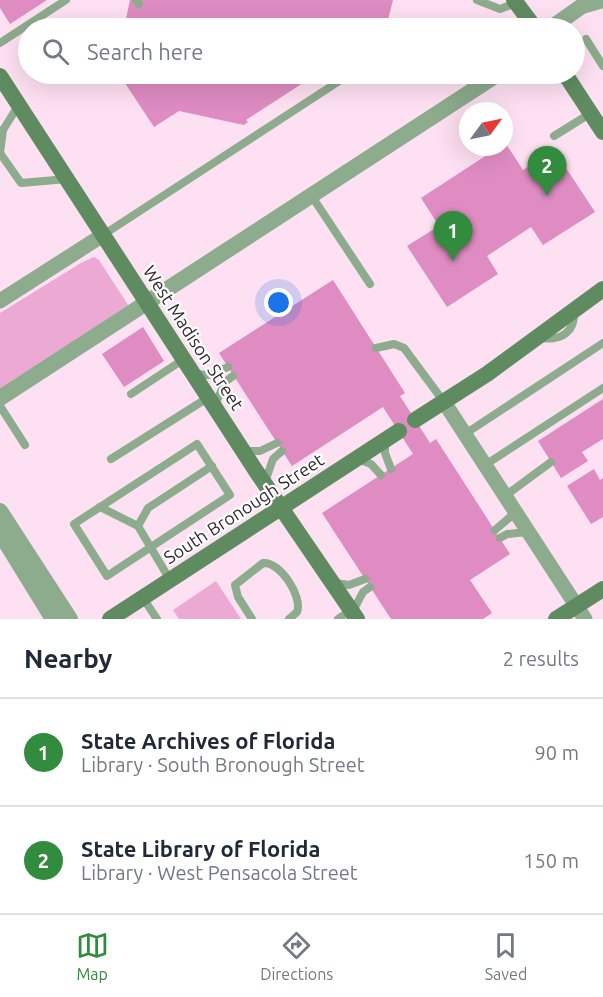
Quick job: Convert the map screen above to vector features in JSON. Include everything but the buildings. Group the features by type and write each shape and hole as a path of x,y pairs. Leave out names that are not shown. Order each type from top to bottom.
{"main road":[{"path":"515,1 528,18"},
{"name":"West Madison Street","path":"0,76 265,483 333,582 350,615"},
{"path":"572,84 598,120"},
{"path":"416,420 538,337 603,289"},
{"name":"South Bronough Street","path":"110,619 392,436"},
{"path":"556,619 581,613 603,589"}],"street":[{"path":"564,18 584,3 603,0"},
{"path":"0,398 483,84"},
{"path":"0,301 103,235"},
{"path":"444,402 581,613"},
{"path":"0,511 70,619"},
{"path":"0,533 53,619"}],"lane":[{"path":"38,18 66,0"},
{"path":"477,0 500,9 515,1"},
{"path":"0,43 18,31"},
{"path":"585,39 603,66"},
{"path":"103,235 335,84"},
{"path":"19,105 3,130 0,153 21,183 67,179"},
{"path":"554,136 598,120"},
{"path":"311,195 370,284"},
{"path":"465,434 603,343"},
{"path":"376,348 394,344 404,348 444,402"},
{"path":"130,394 184,358"},
{"path":"194,374 207,375 228,367"},
{"path":"111,459 212,402 225,382 233,376"},
{"path":"485,465 603,388"},
{"path":"0,406 25,445"},
{"path":"391,469 384,449 392,436"},
{"path":"244,451 260,451 277,443"},
{"path":"197,444 212,466 230,495 107,576 74,524 197,444"},
{"path":"265,483 273,459 282,452"},
{"path":"356,459 371,464 381,475"},
{"path":"505,496 551,462"},
{"path":"138,526 148,507 212,466"},
{"path":"100,507 138,526 170,580"},
{"path":"495,530 516,512"},
{"path":"500,538 507,534 529,532"},
{"path":"252,619 238,597 235,585 263,562 269,562 278,567 298,598 297,612 289,619"},
{"path":"333,582 350,585 365,579"},
{"path":"350,615 363,592 370,587"},
{"path":"143,597 157,619"}],"shaded area":[{"path":"94,257 99,260 128,305 0,389 0,313"},
{"path":"216,581 241,619 179,619 173,610"}],"place":[{"name":"State Library of Florida","path":"547,196"},
{"name":"State Archives of Florida","path":"453,261"}]}
